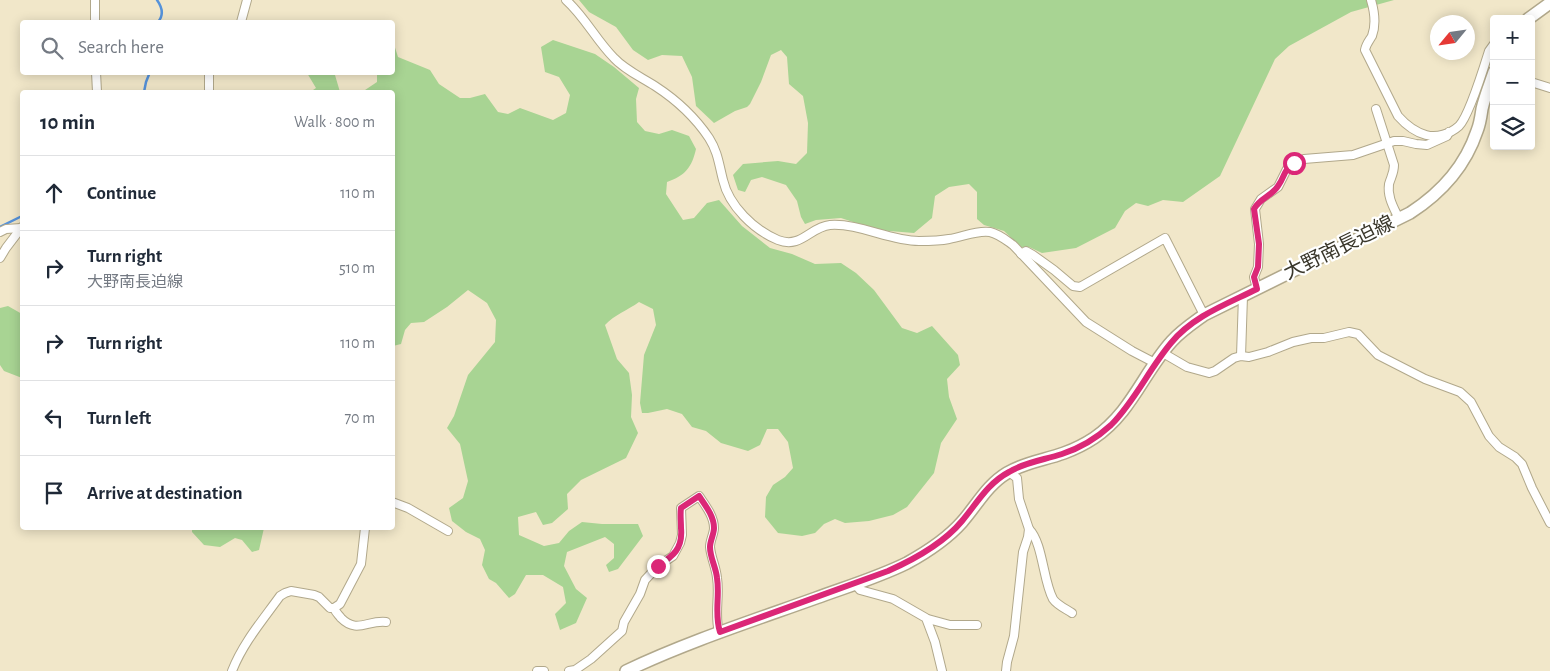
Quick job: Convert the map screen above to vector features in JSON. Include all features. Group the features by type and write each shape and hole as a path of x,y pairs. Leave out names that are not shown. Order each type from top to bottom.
{"main road":[{"path":"1534,15 1550,3"},
{"name":"大野南長迫線","path":"626,671 676,648 855,584 907,563 926,552 962,522 996,480 1022,466 1064,453 1095,438 1125,410 1155,363 1172,342 1204,315 1399,219 1428,202 1454,176 1464,160 1478,131 1490,91"}],"street":[{"path":"95,0 95,20"},
{"path":"242,20 247,0"},
{"path":"566,0 586,21 614,59 671,98 696,122 709,138 716,152 721,165 723,182 729,195 745,217 768,235 780,241 799,241 827,226 839,225 900,240 916,241 936,241 980,232 991,232 1000,236 1021,254 1086,322 1155,363"},
{"path":"1371,0 1374,8 1374,22 1372,36 1365,50 1398,116 1405,124 1421,133 1432,136 1442,135 1459,125 1467,112 1490,50"},
{"path":"96,75 97,90"},
{"path":"209,75 209,90"},
{"path":"1535,83 1550,88"},
{"path":"1376,110 1394,165 1389,198 1399,219"},
{"path":"1257,289 1254,277 1258,267 1259,244 1254,209 1261,200 1278,187 1287,168 1304,159 1353,155 1394,141 1427,145 1447,136 1449,132"},
{"path":"3,227 20,228"},
{"path":"0,258 20,230"},
{"path":"1021,254 1026,251 1034,255 1073,286 1080,286 1165,238 1204,315"},
{"path":"1241,356 1243,296"},
{"path":"1163,353 1188,368 1209,373 1234,358 1263,354 1293,342 1311,338 1324,338 1349,332 1358,334 1378,355 1425,379 1460,392 1471,402 1489,436 1499,447 1516,457 1522,464 1550,522"},
{"path":"1006,671 1014,636 1022,552 1028,537 1028,530 1019,499 1017,478 1009,472"},
{"path":"569,671 575,670 592,659 622,631 624,622 640,594 644,580 658,566 673,556 680,543 682,536 681,508 699,496 713,520 714,528 710,547 717,577 717,625 720,632"},
{"path":"395,503 408,508 448,531"},
{"path":"334,608 340,604 361,564 365,530"},
{"path":"1028,530 1031,531 1036,542 1053,599 1072,613"},
{"path":"855,584 860,590 893,599 928,619 950,625 977,625"},
{"path":"232,671 246,642 280,596 291,591 314,595 330,608 334,608 347,624 351,626 386,622"},
{"path":"928,619 942,671"},
{"path":"537,671 544,671"}],"green space":[{"path":"579,0 1394,0 1351,12 1289,46 1275,59 1220,176 1183,202 1163,200 1148,206 1136,203 1125,211 1115,228 1076,248 1042,253 1029,247 1021,247 1004,231 984,225 977,219 977,192 969,184 949,187 935,196 932,218 914,233 877,230 841,218 816,220 805,224 797,201 786,185 762,177 751,180 745,192 738,190 733,175 743,164 778,161 796,164 807,153 808,123 803,96 789,84 787,57 781,50 771,55 750,104 714,123 696,106 692,77 682,56 662,55 648,60 633,50 616,27 589,12"},
{"path":"553,40 595,54 614,67 639,88 636,99 637,122 645,131 659,134 672,130 689,136 696,149 687,170 679,177 667,182 666,194 683,220 694,218 707,203 719,200 742,226 770,248 792,254 815,264 841,263 856,273 874,290 902,328 917,333 932,326 958,355 960,365 947,379 949,397 957,419 941,443 934,473 907,507 893,515 869,521 845,523 835,519 824,524 815,533 802,536 778,533 765,517 766,497 773,485 785,477 793,468 788,442 778,429 767,429 760,445 748,451 721,443 706,431 692,427 682,414 667,409 642,413 640,403 644,355 656,325 653,309 639,302 605,325 617,359 629,373 632,395 631,417 638,433 626,458 581,480 567,494 568,509 552,523 543,525 536,512 518,517 519,535 544,546 559,543 569,531 582,522 638,524 643,536 618,569 609,572 606,565 614,558 614,544 605,537 567,552 564,566 576,589 587,598 576,623 560,630 555,614 566,603 563,587 543,575 526,575 515,594 509,598 496,583 489,579 482,565 485,550 480,539 466,532 452,521 449,508 463,498 468,481 460,444 447,428 454,416 468,375 495,342 496,320 487,303 468,290 424,322 411,323 405,330 401,344 395,346 395,90 365,90 377,82 377,75 395,75 395,48 398,57 430,70 439,84 460,98 470,98 485,94 498,112 508,114 520,108 553,120 566,113 570,95 559,77 545,72 541,47"},
{"path":"308,75 335,75 339,90 313,90 316,88"},
{"path":"8,306 20,313 20,377 4,371 0,365 0,308"},
{"path":"192,530 264,530 259,550 252,552 242,540 235,538 220,547 204,545"}],"waterway":[{"path":"157,0 162,11 159,20"},
{"path":"144,90 149,75"},
{"path":"0,227 20,217"}],"route":[{"path":"658,566 673,556 680,543 682,536 681,508 699,496 713,520 714,528 710,547 717,577 717,625 720,632 855,584 907,563 926,552 962,522 996,480 1022,466 1064,453 1095,438 1125,410 1155,363 1184,330 1204,315 1257,289 1254,277 1258,267 1259,244 1254,209 1261,200 1278,187 1284,172 1294,163"}]}
